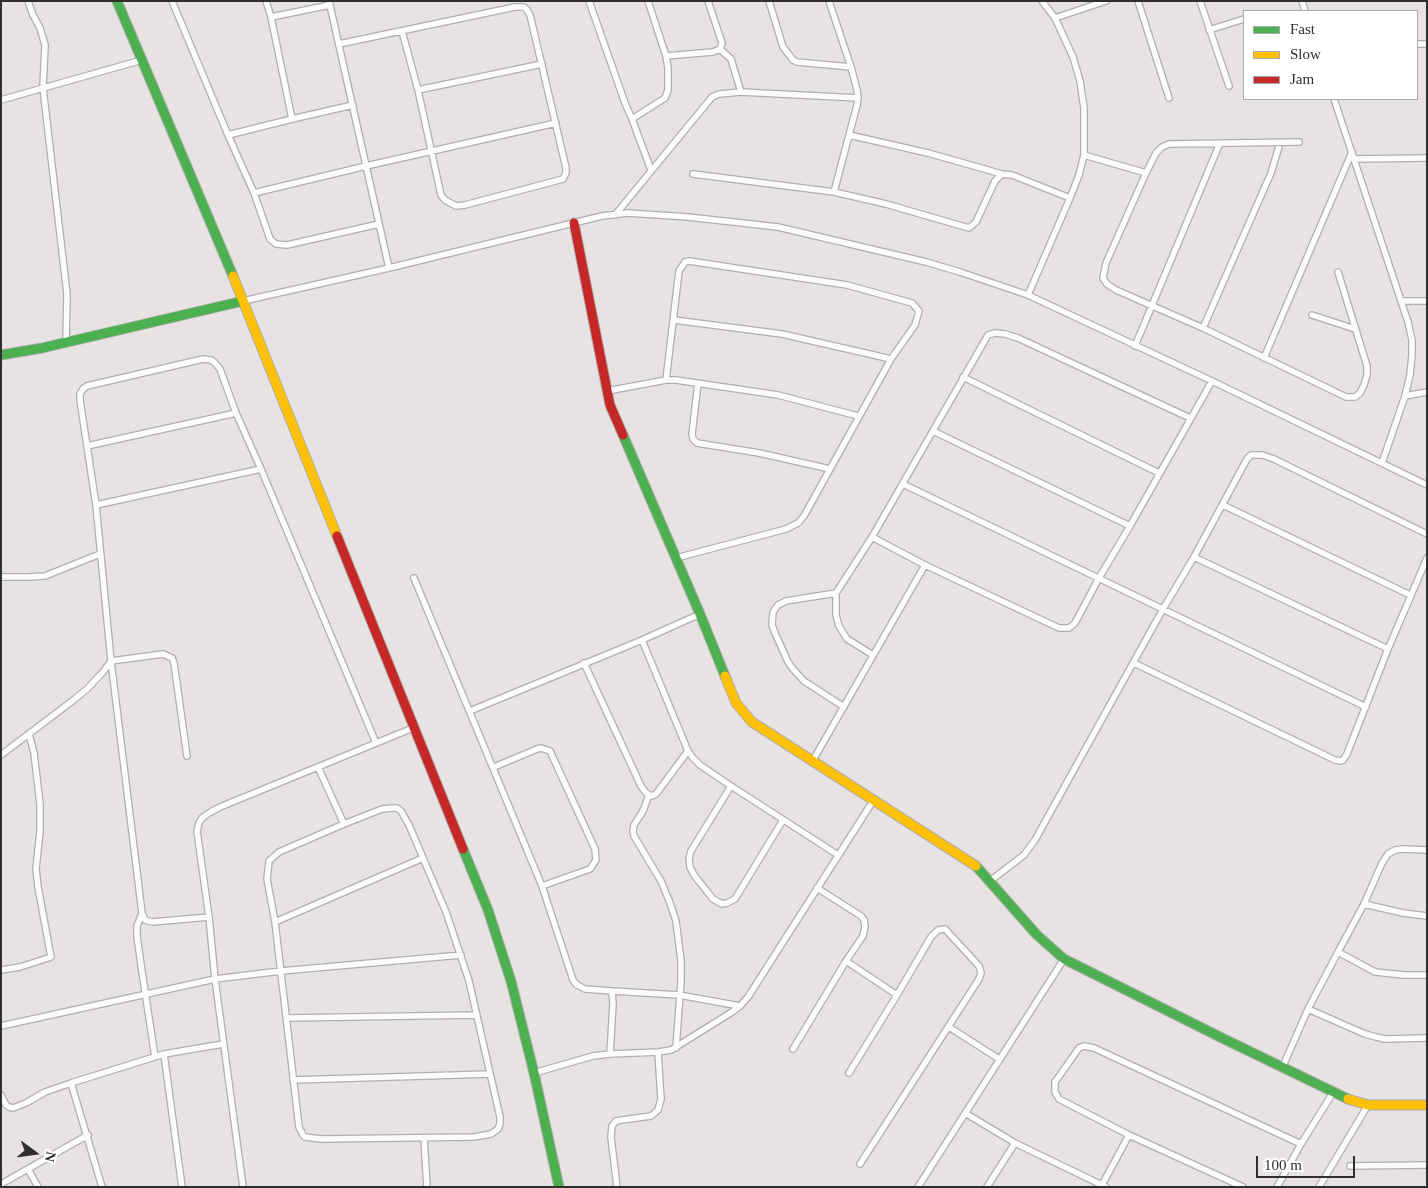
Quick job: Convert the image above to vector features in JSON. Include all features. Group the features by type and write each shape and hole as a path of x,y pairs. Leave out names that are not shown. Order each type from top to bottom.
{"street":[{"path":"28,1 45,45 43,88 66,285 66,342"},
{"path":"117,1 243,301 413,728 491,918 511,981 534,1073 559,1187"},
{"path":"172,1 254,193 270,239 276,244 282,245 380,224"},
{"path":"266,1 292,119"},
{"path":"588,1 650,170"},
{"path":"632,118 665,98 668,90 666,56 648,1"},
{"path":"666,56 713,52 720,48 722,43 708,1"},
{"path":"769,1 783,47 789,57 797,62 851,67"},
{"path":"829,1 851,67 858,98 834,192"},
{"path":"1028,296 1070,198 1084,155 1084,108 1080,81 1073,57 1055,18 1042,1"},
{"path":"1055,18 1106,1"},
{"path":"1138,1 1169,98"},
{"path":"1200,1 1229,86"},
{"path":"271,17 330,3 389,268"},
{"path":"339,44 515,6 524,7 530,16 556,123 566,168 563,180 465,205 456,206 449,203 441,195 418,90 402,31"},
{"path":"1209,30 1243,18"},
{"path":"720,48 731,59 741,92"},
{"path":"1,100 142,60"},
{"path":"418,90 542,64"},
{"path":"615,214 712,97 727,92 741,92 858,98"},
{"path":"1334,100 1408,322 1412,347 1410,375 1405,396 1382,463"},
{"path":"228,135 353,105"},
{"path":"254,193 556,123"},
{"path":"849,135 1012,175 1070,198"},
{"path":"1299,142 1169,144 1162,147 1156,152 1146,173 1106,263 1103,278 1107,284 1116,290 1151,304 1346,397 1356,397 1364,385 1367,366 1338,272"},
{"path":"1135,346 1220,143"},
{"path":"1202,328 1271,173 1280,143"},
{"path":"1264,358 1352,152"},
{"path":"1084,155 1146,173"},
{"path":"1354,159 1427,158"},
{"path":"693,174 834,192 886,204 969,228 976,222 995,181 1002,174"},
{"path":"1,355 66,342 389,268 615,214 628,213 688,217 778,227 926,262 1028,296 1212,381 1427,486"},
{"path":"574,223 610,405 700,614 736,703 752,722 968,860 990,881 1037,935 1064,959 1351,1100 1368,1105 1427,1105"},
{"path":"666,380 679,271 685,262 689,261 847,285 906,301 916,306 919,311 914,325 891,359 858,416 804,516 793,526 676,558"},
{"path":"1401,301 1427,301"},
{"path":"1312,315 1354,328"},
{"path":"674,320 782,334 891,359"},
{"path":"873,655 848,639 839,626 836,615 836,593 904,484 988,335 995,333 1005,334 1018,338 1190,418"},
{"path":"210,917 152,922 145,920 142,913 110,661 96,505 80,400 80,394 83,389 87,386 203,359 210,360 220,369 236,414 261,468 376,743"},
{"path":"963,377 1159,473"},
{"path":"607,391 666,380 698,383 778,395 858,416"},
{"path":"872,537 925,565 1059,628 1069,628 1075,623 1212,381"},
{"path":"698,383 692,434 693,439 697,443 759,453 830,469"},
{"path":"1405,396 1427,392"},
{"path":"87,446 236,414"},
{"path":"933,431 1130,526"},
{"path":"990,881 1024,855 1035,840 1247,459 1251,455 1262,455 1274,459 1427,534"},
{"path":"96,505 261,468"},
{"path":"904,484 1366,707"},
{"path":"1223,505 1410,595"},
{"path":"1,576 28,578 45,576 100,554"},
{"path":"1194,557 1388,649"},
{"path":"1134,663 1338,761 1345,758 1410,595 1427,558"},
{"path":"812,762 925,565"},
{"path":"414,578 542,886 573,980 577,985 585,989 679,995 740,1006"},
{"path":"836,593 778,605 772,618 772,625 788,662 798,675 844,707"},
{"path":"470,711 700,614"},
{"path":"642,640 688,751 693,758 731,786 838,855"},
{"path":"1,755 71,702 103,672 110,661 166,654 172,658 174,663 187,756"},
{"path":"584,663 641,786 650,796"},
{"path":"243,1187 215,980 210,917 197,831 199,822 202,818 220,807 413,728"},
{"path":"1,970 20,967 52,957 38,887 36,868 40,831 40,804 34,753 28,734"},
{"path":"494,767 541,748 550,751 595,849 596,860 590,869 542,886"},
{"path":"676,1048 681,961 676,921 661,881 633,832 634,825 650,796 656,794 688,751"},
{"path":"318,767 344,824"},
{"path":"731,786 691,851 689,858 690,867 694,875 713,899 722,904 735,899 783,820"},
{"path":"534,1073 593,1056 672,1050 740,1006 873,801"},
{"path":"397,808 408,822 423,858 446,912 469,981 500,1117 498,1129 492,1134 482,1136 321,1139 306,1137 301,1132 298,1121 275,922 267,879 269,861 279,852 344,824 382,809 397,808"},
{"path":"1284,1066 1308,1009 1364,904 1382,863 1389,852 1403,849 1427,850"},
{"path":"275,922 423,858"},
{"path":"794,1049 863,936 865,927 861,916 817,888"},
{"path":"1364,904 1403,913 1427,916"},
{"path":"142,913 137,926 140,965 155,1057"},
{"path":"849,1073 932,937 938,930 945,929 978,963 980,970 977,983 860,1164"},
{"path":"1338,952 1375,972 1427,975"},
{"path":"1,1026 215,980 281,971 461,956"},
{"path":"918,1187 1064,959"},
{"path":"846,961 897,995"},
{"path":"610,1054 612,990"},
{"path":"1308,1009 1376,1037 1385,1039 1427,1038"},
{"path":"287,1018 477,1015"},
{"path":"949,1028 999,1060"},
{"path":"1,1095 6,1105 13,1108 26,1104 44,1092 164,1054 223,1044"},
{"path":"1243,1187 1059,1100 1054,1087 1056,1082 1080,1048 1084,1046 1094,1048 1302,1144"},
{"path":"617,1187 611,1137 612,1126 616,1121 651,1116 658,1110 661,1099 658,1052"},
{"path":"164,1054 182,1187"},
{"path":"293,1080 490,1074"},
{"path":"71,1083 102,1187"},
{"path":"1277,1187 1334,1091"},
{"path":"1319,1187 1368,1105"},
{"path":"965,1113 1015,1143 1104,1186 1129,1134"},
{"path":"1,1184 88,1135"},
{"path":"424,1138 427,1187"},
{"path":"988,1187 1015,1143"},
{"path":"1350,1166 1427,1165"},
{"path":"28,1170 38,1187"}],"traffic: fast":[{"path":"117,1 233,276"},
{"path":"1,355 42,348 243,301"},
{"path":"623,435 725,676"},
{"path":"463,849 488,910 511,981 534,1073 559,1187"},
{"path":"976,866 1037,935 1064,959 1348,1099"}],"traffic: slow":[{"path":"233,276 337,536"},
{"path":"725,676 736,703 752,722 976,866"},
{"path":"1348,1099 1368,1105 1427,1105"}],"traffic: jam":[{"path":"574,223 610,405 623,435"},
{"path":"337,536 463,849"}]}
